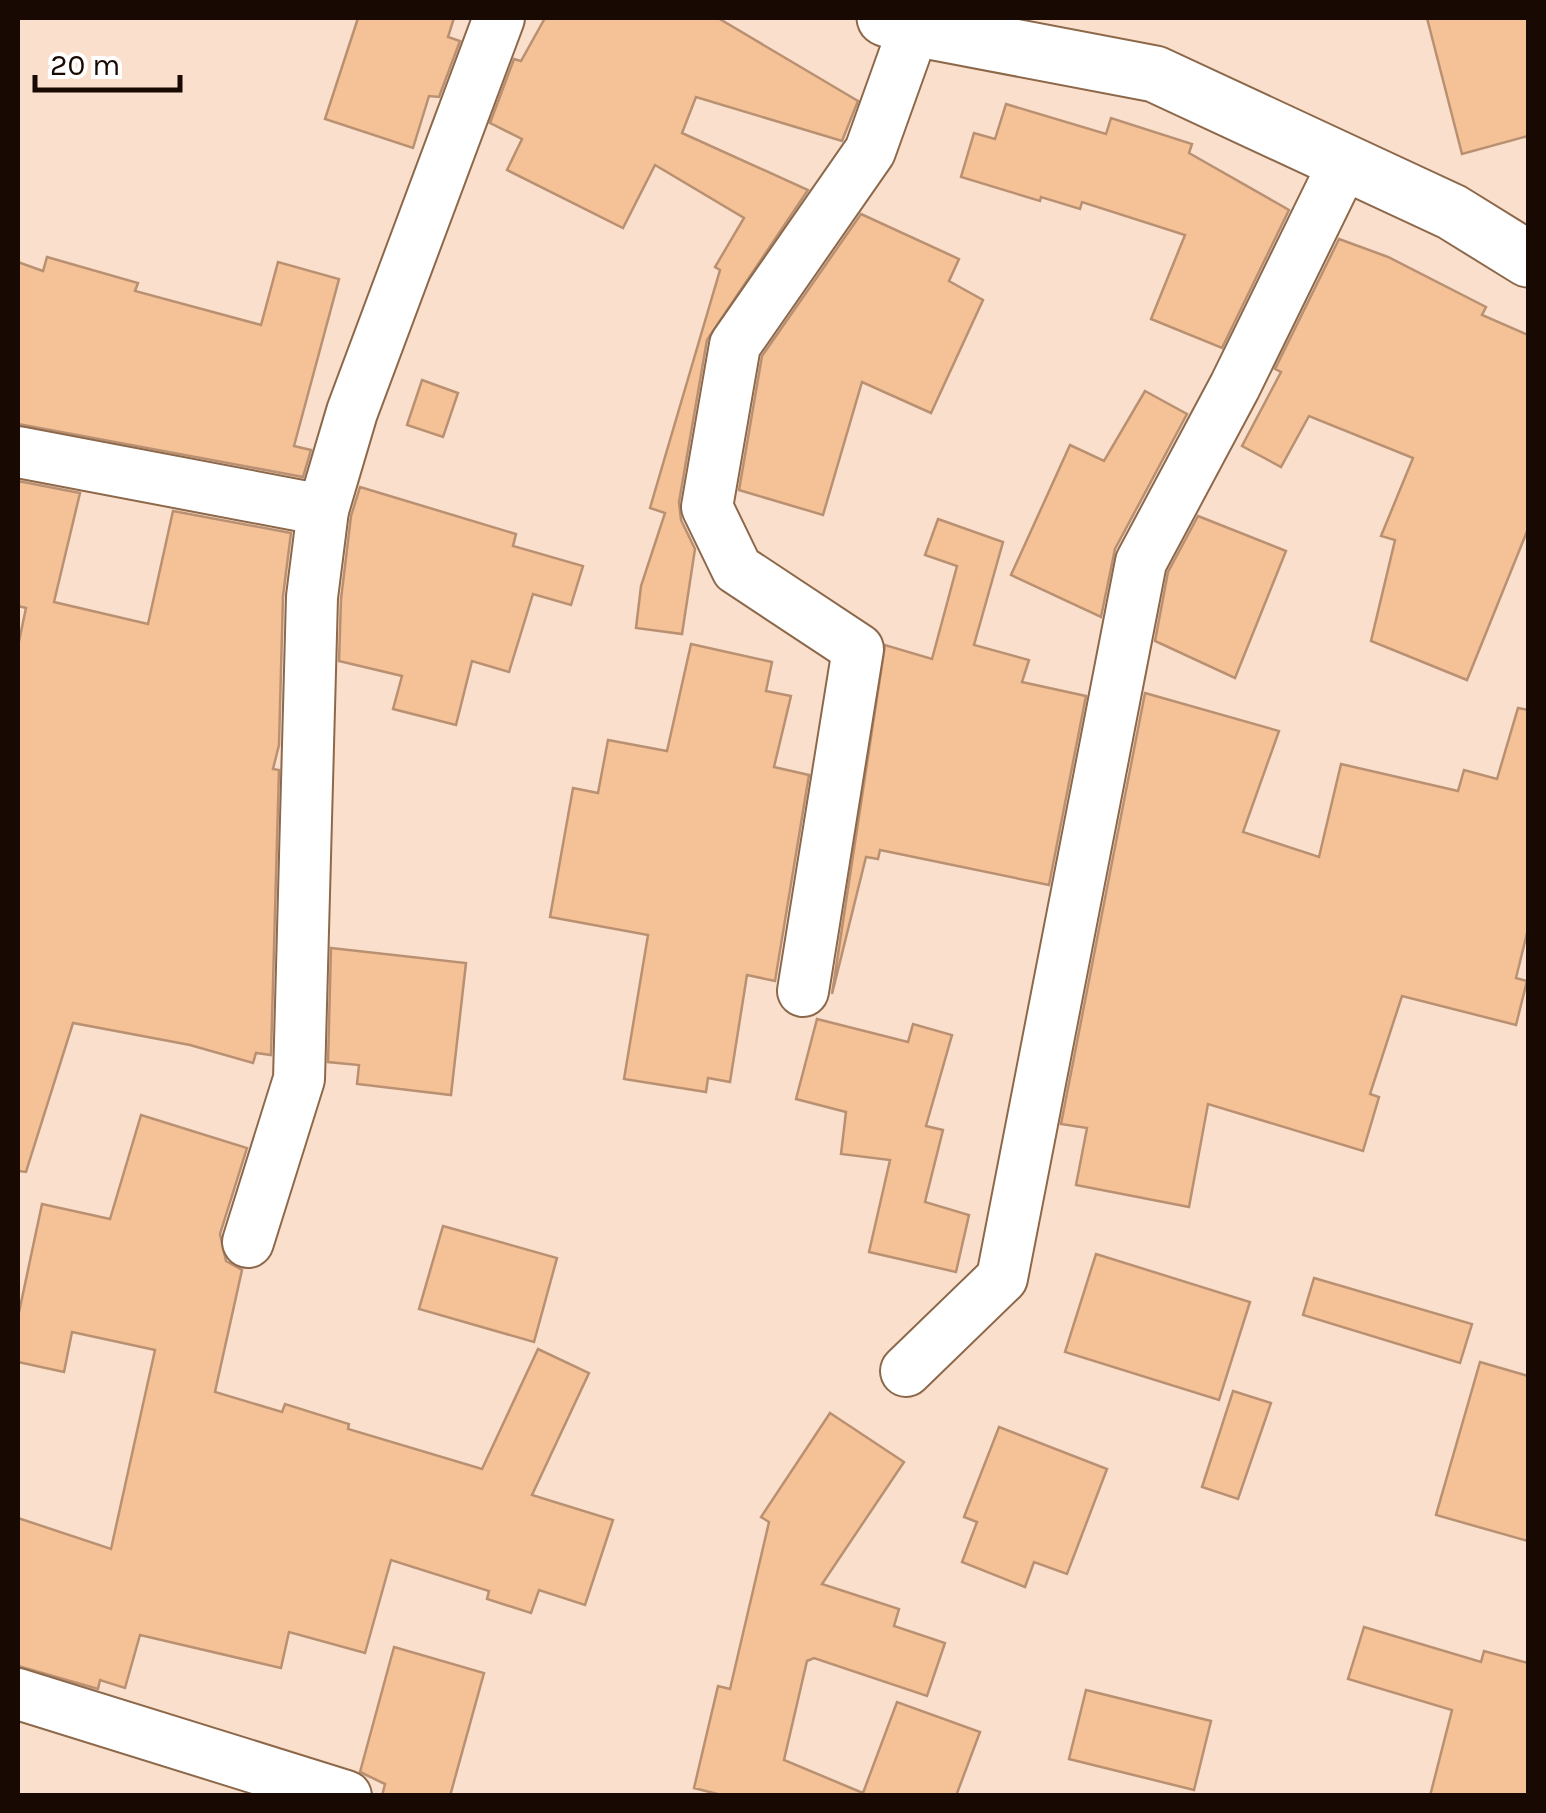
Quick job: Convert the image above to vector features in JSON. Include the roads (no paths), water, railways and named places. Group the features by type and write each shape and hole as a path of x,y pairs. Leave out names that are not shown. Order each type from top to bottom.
{"street":[{"path":"248,1242 299,1079 312,597 323,510 352,412 499,18"},
{"path":"803,991 858,649 737,570 707,507 735,345 870,151 900,23 1155,74 1452,212 1528,259"},
{"path":"906,1371 1002,1278 1141,562 1234,386 1344,161"},
{"path":"18,452 323,510"},
{"path":"18,1694 346,1796"}]}
